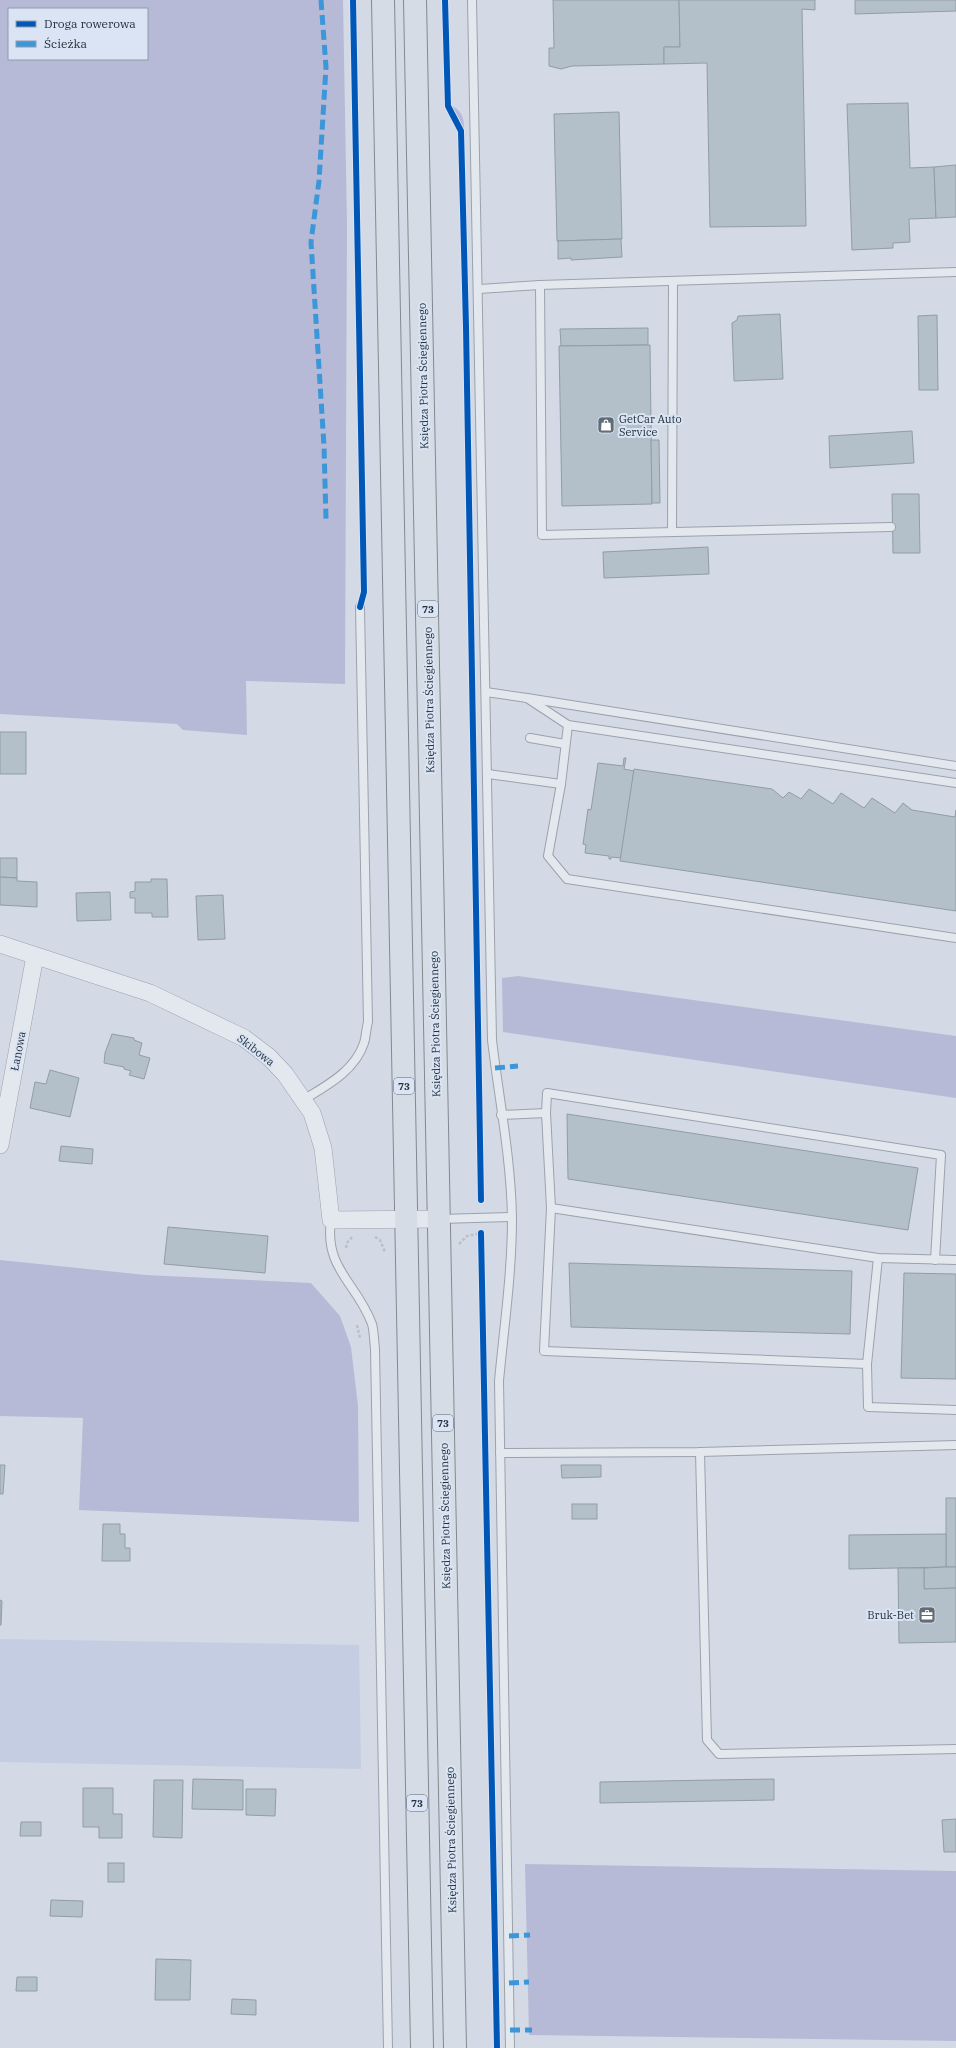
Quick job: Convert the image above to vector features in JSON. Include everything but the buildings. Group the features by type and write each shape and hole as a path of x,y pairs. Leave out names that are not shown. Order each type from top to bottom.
{"main road":[{"name":"73","path":"383,0 422,2048"},
{"name":"Księdza Piotra Ściegiennego","path":"415,0 455,2048"}],"street":[{"name":"Skibowa","path":"0,944 150,993 244,1038 269,1057 285,1074 312,1113 324,1148 330,1220"},
{"name":"Łanowa","path":"0,1145 36,956"},
{"path":"330,1220 439,1219"}],"lane":[{"path":"472,0 479,289 492,1040 509,1172 512,1217 510,1272 498,1381 510,2048"},
{"path":"479,289 540,285 956,272"},
{"path":"672,532 674,281"},
{"path":"540,285 542,535 891,527"},
{"path":"303,1100 342,1075 353,1062 364,1044 368,1022 360,607"},
{"path":"486,692 956,766"},
{"path":"527,698 568,725 956,783"},
{"path":"568,725 561,784 548,856 567,879 956,938"},
{"path":"530,738 565,744"},
{"path":"488,774 561,784"},
{"path":"867,1364 544,1351 551,1208 546,1113 547,1093 941,1155 935,1260"},
{"path":"501,1115 546,1113"},
{"path":"551,1208 878,1258 956,1260"},
{"path":"439,1219 512,1217"},
{"path":"330,1220 328,1235 333,1258 342,1275 363,1304 372,1325 375,1349 388,2048"},
{"path":"878,1258 867,1364 868,1407 956,1410"},
{"path":"500,1453 700,1452 956,1445"},
{"path":"700,1452 707,1740 719,1754 956,1750"}],"path":[{"path":"353,0 364,592 360,607"},
{"path":"457,1248 461,1241 467,1236 481,1233"},
{"path":"372,1234 380,1240 386,1256"},
{"path":"333,1258 345,1254 347,1243 352,1237 357,1235"},
{"path":"355,1320 361,1345"}],"shaded area":[{"path":"0,0 343,0 347,225 345,684 246,681 247,735 183,730 177,724 0,714"},
{"path":"452,106 460,112 462,116 464,124 464,138"},
{"path":"518,976 956,1036 956,1098 503,1032 502,978"},
{"path":"0,1260 146,1275 311,1283 340,1316 351,1347 358,1406 359,1522 79,1510 83,1418 0,1416"},
{"path":"0,1639 359,1645 361,1769 0,1762"},
{"path":"525,1864 956,1871 956,2041 529,2035"}],"marked path":[{"path":"321,0 326,67 319,181 311,242 324,446 326,519"},
{"path":"495,1068 518,1066"},
{"path":"509,1936 530,1935"},
{"path":"509,1983 529,1982"},
{"path":"510,2030 532,2030"}],"cycle path":[{"path":"353,0 364,592 360,607"},
{"path":"445,0 448,106 461,131 466,327 481,1200"},
{"path":"481,1233 497,2048"}],"place":[{"name":"GetCar Auto Service","path":"606,425"},
{"name":"Bruk-Bet","path":"927,1615"}]}
